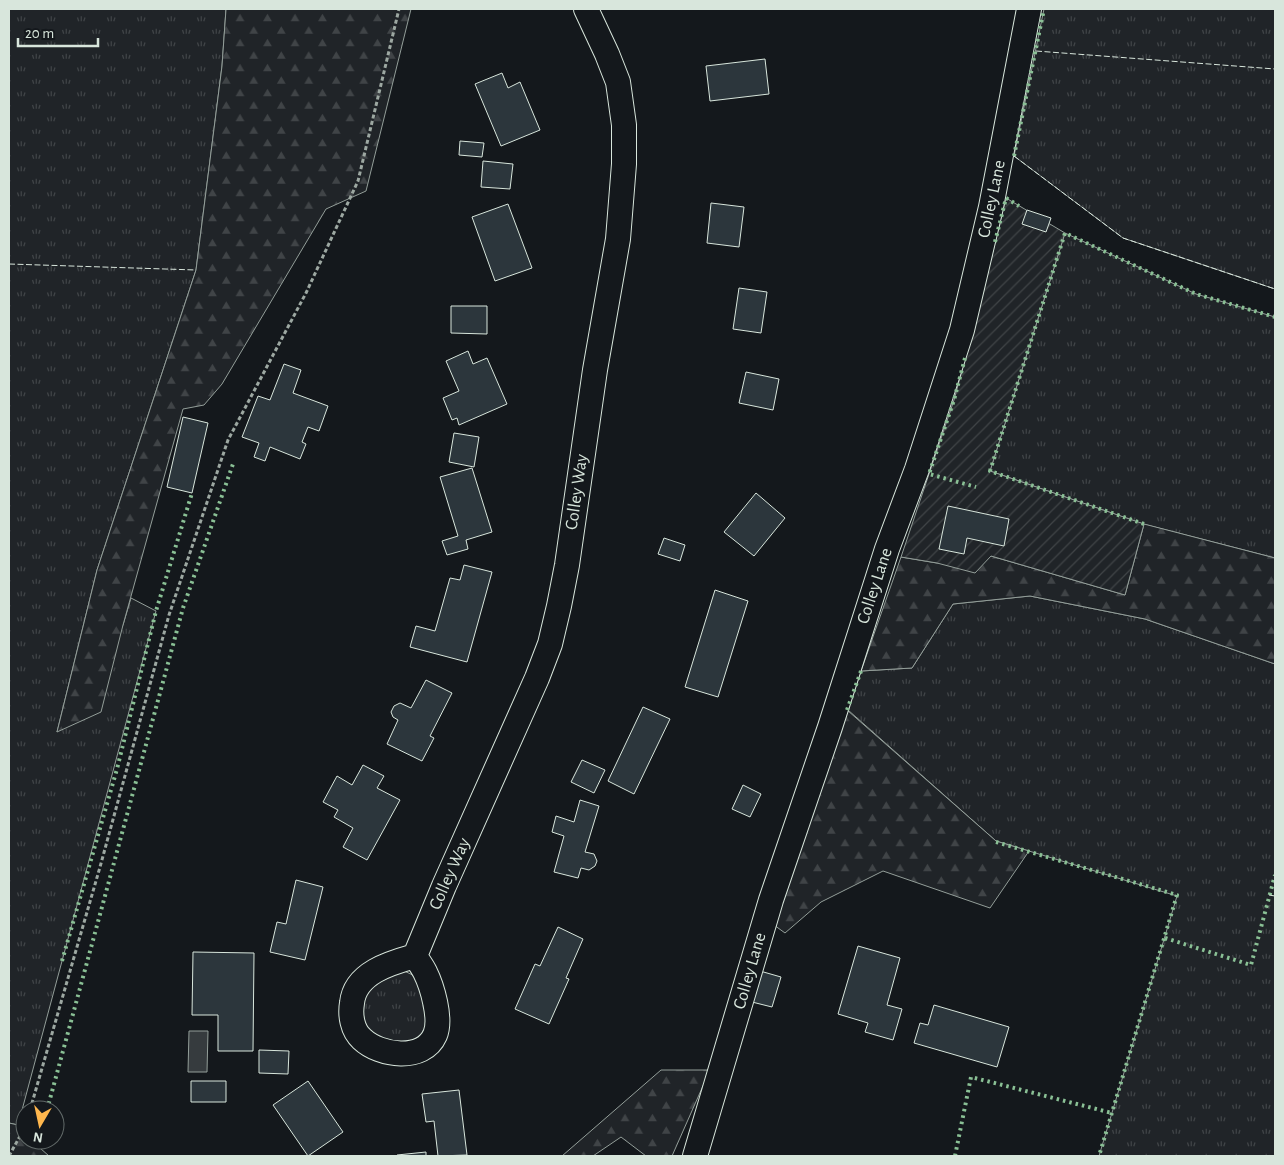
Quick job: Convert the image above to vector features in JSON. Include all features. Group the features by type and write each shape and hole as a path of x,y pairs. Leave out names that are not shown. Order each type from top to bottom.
{"street":[{"name":"Colley Way","path":"415,956 444,886 537,678 550,644 559,606 618,239 624,164 624,125 618,82 586,9"},
{"name":"Colley Lane","path":"695,1156 770,900 830,727 887,549 917,469 962,330 991,207 1029,9"}],"path":[{"path":"33,1100 172,606 228,440 306,293 358,181 399,9"}],"green space":[{"path":"9,9 226,9 222,66 196,270 97,570 57,732 123,625 131,598 156,611 25,1100 15,1100 15,1124 9,1123"},
{"path":"226,9 411,9 366,191 326,209 222,384 204,405 183,409 101,712 57,732 97,570 196,270 222,66"},
{"path":"1044,9 1275,9 1275,289 1123,238 1014,156"},
{"path":"1006,198 1065,233 990,471 1144,524 1125,595 991,556 975,573 937,563 901,557 954,400"},
{"path":"1065,233 1196,294 1275,317 1275,558 1143,524 990,471"},
{"path":"1144,524 1275,558 1275,664 1145,619 1030,596 953,604 912,668 861,671 901,557 937,563 991,556 1125,595"},
{"path":"1030,596 1145,619 1275,664 1275,1156 1099,1156 1177,896 996,841 848,710 861,671 912,668 953,604"},
{"path":"847,710 996,841 1029,851 990,908 883,871 821,902 785,933 774,925"},
{"path":"402,970 415,976 429,1014 428,1023 419,1039 395,1045 366,1030 361,1001 372,984"},
{"path":"661,1070 710,1070 672,1156 646,1156 621,1137 593,1156 562,1156"},
{"path":"9,1123 15,1124 15,1150 42,1150 49,1156 9,1156"}],"shaded area":[{"path":"189,1031 208,1031 207,1072 188,1072"}],"building":[{"path":"765,59 769,94 710,101 706,66"},
{"path":"502,73 508,88 520,82 540,130 501,146 475,84"},
{"path":"460,141 484,143 482,157 459,155"},
{"path":"483,161 513,164 510,189 481,187"},
{"path":"711,203 744,207 739,247 707,243"},
{"path":"508,204 532,268 495,281 472,217"},
{"path":"1027,210 1051,218 1046,232 1022,224"},
{"path":"739,288 767,292 761,333 733,329"},
{"path":"451,306 487,306 487,334 451,333"},
{"path":"468,351 473,364 487,358 507,404 459,425 457,418 452,420 443,398 459,391 446,361"},
{"path":"284,364 301,370 293,393 328,406 319,431 308,427 302,442 306,444 300,459 270,447 265,461 254,457 259,443 242,437 258,396 270,400"},
{"path":"746,372 779,379 773,410 739,403"},
{"path":"183,417 208,423 192,493 167,487"},
{"path":"454,433 479,437 474,467 449,462"},
{"path":"472,468 492,532 466,540 468,549 447,555 442,541 458,536 440,477"},
{"path":"756,493 785,518 754,556 724,532"},
{"path":"948,506 1009,519 1004,546 967,538 964,554 939,549"},
{"path":"664,538 685,545 680,561 658,554"},
{"path":"464,565 492,572 467,662 410,647 416,626 435,631 450,578 460,580"},
{"path":"715,590 748,601 718,697 685,687"},
{"path":"426,680 452,693 430,736 434,738 422,761 387,744 398,720 393,717 391,712 394,706 400,703 411,708"},
{"path":"643,707 670,719 634,794 608,781"},
{"path":"582,760 605,770 594,793 571,782"},
{"path":"363,765 384,776 377,788 400,800 367,860 343,847 353,828 334,817 338,810 323,802 337,776 352,785"},
{"path":"743,785 761,794 750,817 732,809"},
{"path":"580,800 599,806 585,852 594,854 597,861 595,866 589,870 581,868 578,878 554,872 564,836 552,832 556,816 574,822"},
{"path":"296,880 323,887 305,960 270,952 277,922 286,924"},
{"path":"558,927 583,939 566,978 569,979 549,1024 515,1009 535,964 540,966"},
{"path":"858,946 900,958 887,1005 902,1009 893,1040 865,1032 868,1023 838,1014"},
{"path":"193,952 254,953 253,1051 218,1051 218,1015 192,1015"},
{"path":"760,971 781,977 772,1007 752,1002"},
{"path":"934,1005 1009,1027 997,1067 914,1043 920,1023 928,1025"},
{"path":"259,1050 289,1051 288,1074 259,1073"},
{"path":"191,1081 226,1081 226,1102 191,1102"},
{"path":"308,1081 343,1132 308,1156 273,1105"},
{"path":"459,1090 467,1155 438,1156 434,1121 426,1122 422,1094"},
{"path":"426,1152 426,1156 397,1156 397,1155"}],"hedge":[{"path":"1014,156 1044,9"},
{"path":"995,242 1006,198 1019,206"},
{"path":"1144,524 990,471 1065,233 1196,294 1275,317"},
{"path":"965,358 954,400 929,474 976,487"},
{"path":"50,1100 183,608 234,461"},
{"path":"62,961 117,769 156,611 192,493"},
{"path":"847,710 861,671"},
{"path":"996,842 1177,895 1099,1156"},
{"path":"1165,938 1251,965 1275,875"},
{"path":"955,1156 971,1077 1112,1113"}],"fence":[{"path":"1036,51 1275,69"},
{"path":"1014,156 1123,238 1275,289"},
{"path":"9,264 196,270"},
{"path":"1269,895 1275,896"}]}
